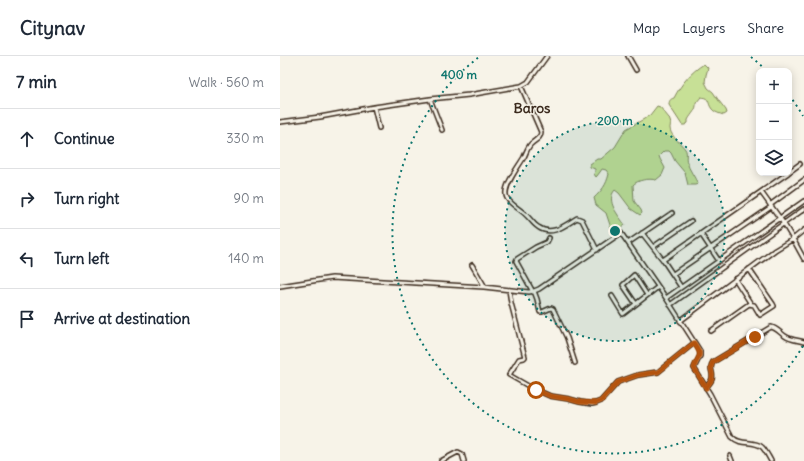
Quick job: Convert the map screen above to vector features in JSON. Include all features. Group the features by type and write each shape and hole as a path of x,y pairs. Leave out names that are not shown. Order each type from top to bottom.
{"street":[{"path":"280,122 430,99 469,95 521,86 528,82 547,56"},
{"path":"628,56 636,70"},
{"path":"521,86 541,135 530,145 509,182 505,195 517,208 526,214 534,224 546,231 554,231 577,218 580,218 597,250"},
{"path":"430,99 442,130"},
{"path":"374,107 379,128"},
{"path":"792,170 800,164"},
{"path":"663,260 784,176"},
{"path":"673,274 771,206 804,180"},
{"path":"761,192 784,224 804,259"},
{"path":"666,298 804,201"},
{"path":"670,304 804,209"},
{"path":"628,243 672,213"},
{"path":"653,248 691,221"},
{"path":"680,321 735,279 804,230"},
{"path":"280,286 332,278 485,287 534,292 621,233 666,298 700,351 700,356 694,368 732,437 736,441 760,446 764,449 771,461"},
{"path":"642,233 656,250 681,287"},
{"path":"701,234 719,261"},
{"path":"550,238 547,242 536,247 516,261 534,292 540,312 551,308 554,309 567,338 575,363"},
{"path":"472,265 485,287"},
{"path":"735,279 760,316 774,306 749,270"},
{"path":"636,304 623,285 634,276 647,295"},
{"path":"612,296 623,314 658,287"},
{"path":"509,290 525,357 519,359 510,375 550,396 592,404 598,403 618,382 638,375 658,372 694,343"},
{"path":"711,331 751,304"},
{"path":"706,388 712,378 710,365 713,362 771,327 775,328 789,338 804,342"},
{"path":"441,461 460,452 464,461"},
{"path":"730,456 732,461"}],"green space":[{"path":"704,64 708,68 705,82 727,113 724,115 714,111 708,100 701,97 696,103 696,108 688,120 688,123 682,125 669,105 670,101 674,98 687,79"},
{"path":"657,106 660,107 669,118 672,134 686,151 686,160 698,184 688,185 685,173 675,161 671,153 669,151 664,151 659,156 665,168 662,175 656,180 643,180 633,185 634,201 641,210 642,213 640,215 631,209 615,190 612,194 612,204 625,225 616,232 611,228 606,213 596,205 594,198 607,182 609,174 606,170 602,169 596,177 594,174 595,169 590,167 590,164 597,159 601,159 615,147 626,129 650,115"}],"district":[{"name":"Baros","path":"532,108"}],"route":[{"path":"536,390 557,398 592,404 598,403 618,382 638,375 658,372 694,343 700,351 700,356 694,365 694,368 706,388 710,384 712,378 710,365 755,337"}]}
